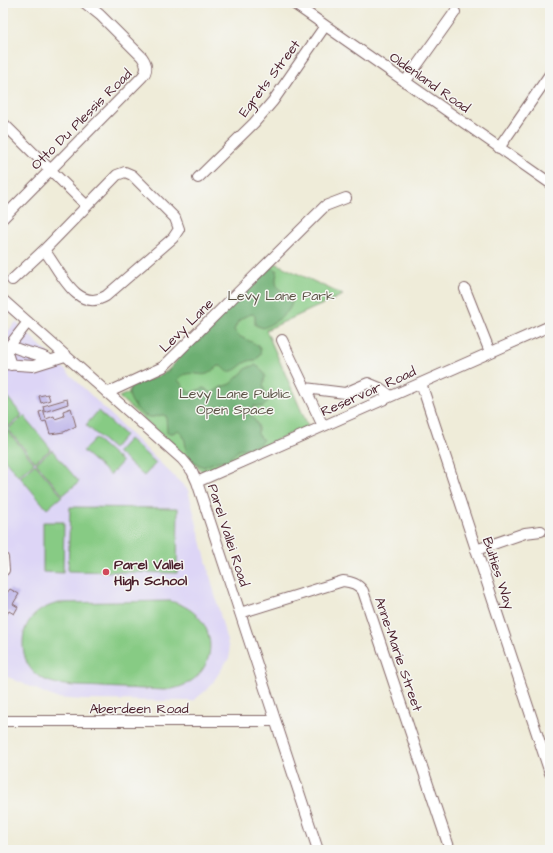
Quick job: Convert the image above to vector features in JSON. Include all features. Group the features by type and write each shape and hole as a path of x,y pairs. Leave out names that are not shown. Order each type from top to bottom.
{"street":[{"name":"Otto Du Plessis Road","path":"3,218 142,77 146,70 145,62 142,57 100,15 85,3"},
{"name":"Oldenland Road","path":"293,3 550,183"},
{"path":"405,82 455,12"},
{"name":"Egrets Street","path":"198,178 254,123 273,101 325,26"},
{"path":"500,148 550,74"},
{"path":"3,123 87,206"},
{"path":"12,280 44,250 117,175 128,173 175,218 179,229 173,238 106,296 96,301 88,300 70,288 62,279 44,250"},
{"name":"Levy Lane","path":"108,393 164,367 325,206 346,198"},
{"path":"465,289 490,352"},
{"name":"Parel Vallei Road","path":"3,300 182,459 192,471 197,482 274,721 318,850"},
{"path":"28,322 6,350 7,365 33,366 65,356"},
{"name":"Reservoir Road","path":"197,482 550,326"},
{"path":"282,340 323,426"},
{"path":"6,350 16,349 40,354 50,360"},
{"path":"305,388 345,393 368,383 380,388 391,396"},
{"name":"Bulties Way","path":"421,383 550,773"},
{"path":"476,550 525,533 541,531"},
{"path":"3,558 4,570"},
{"name":"Anne-Marie Street","path":"240,613 343,581 350,582 360,587 405,712 450,850"},
{"name":"Aberdeen Road","path":"3,722 274,721"}],"shaded area":[{"name":"Parel Vallei High School","path":"16,322 188,490 230,653 229,658 209,688 193,701 83,700 56,698 8,677 3,678 3,337"}],"green space":[{"name":"Levy Lane Public Open Space","path":"275,263 343,295 266,330 308,426 206,471 202,471 119,397 158,380"},
{"name":"Levy Lane Public Open Space","path":"272,267 277,270 276,280 278,288 292,298 290,308 278,320 263,328 255,325 255,316 253,314 241,319 234,330 238,335 258,347 260,350 260,355 256,360 251,360 232,371 227,372 219,366 207,374 185,374 178,380 189,393 204,388 212,393 221,387 230,384 247,368 255,365 260,368 265,375 263,387 267,402 263,407 254,406 250,413 258,425 258,434 263,440 257,446 240,449 227,460 218,461 204,467 195,463 187,454 184,439 178,430 173,433 167,433 166,416 161,415 152,417 142,414 130,399 129,391 132,385 154,378 169,370 190,344 198,342 211,330 222,314 266,268"},
{"path":"3,392 22,415 7,428 3,424"},
{"path":"98,411 125,435 113,449 86,425"},
{"path":"24,416 51,449 35,462 8,429"},
{"path":"7,430 34,463 18,476 3,457 3,433"},
{"path":"95,438 122,462 110,475 83,451"},
{"path":"129,439 156,463 144,476 117,452"},
{"path":"52,450 79,482 63,495 36,463"},
{"path":"35,464 62,496 47,509 20,477"},
{"path":"70,507 178,508 177,573 68,571"},
{"path":"43,522 64,522 63,573 43,572"},
{"path":"170,601 188,609 201,620 208,634 210,649 206,664 197,676 183,686 164,690 71,686 50,682 41,678 33,672 27,663 23,645 26,627 32,617 47,607 59,603"}],"building":[{"path":"48,394 50,400 41,403 39,396"},
{"path":"67,399 68,404 44,412 46,419 54,416 55,419 64,416 63,411 71,408 76,426 64,432 50,434 46,421 42,422 39,412 44,411 43,406"},
{"path":"10,589 19,594 13,604 18,607 14,614 9,611 3,620 3,598"}],"place":[{"name":"Parel Vallei High School","path":"106,572"}],"park label":[{"name":"Levy Lane Park","path":"281,295"}]}
